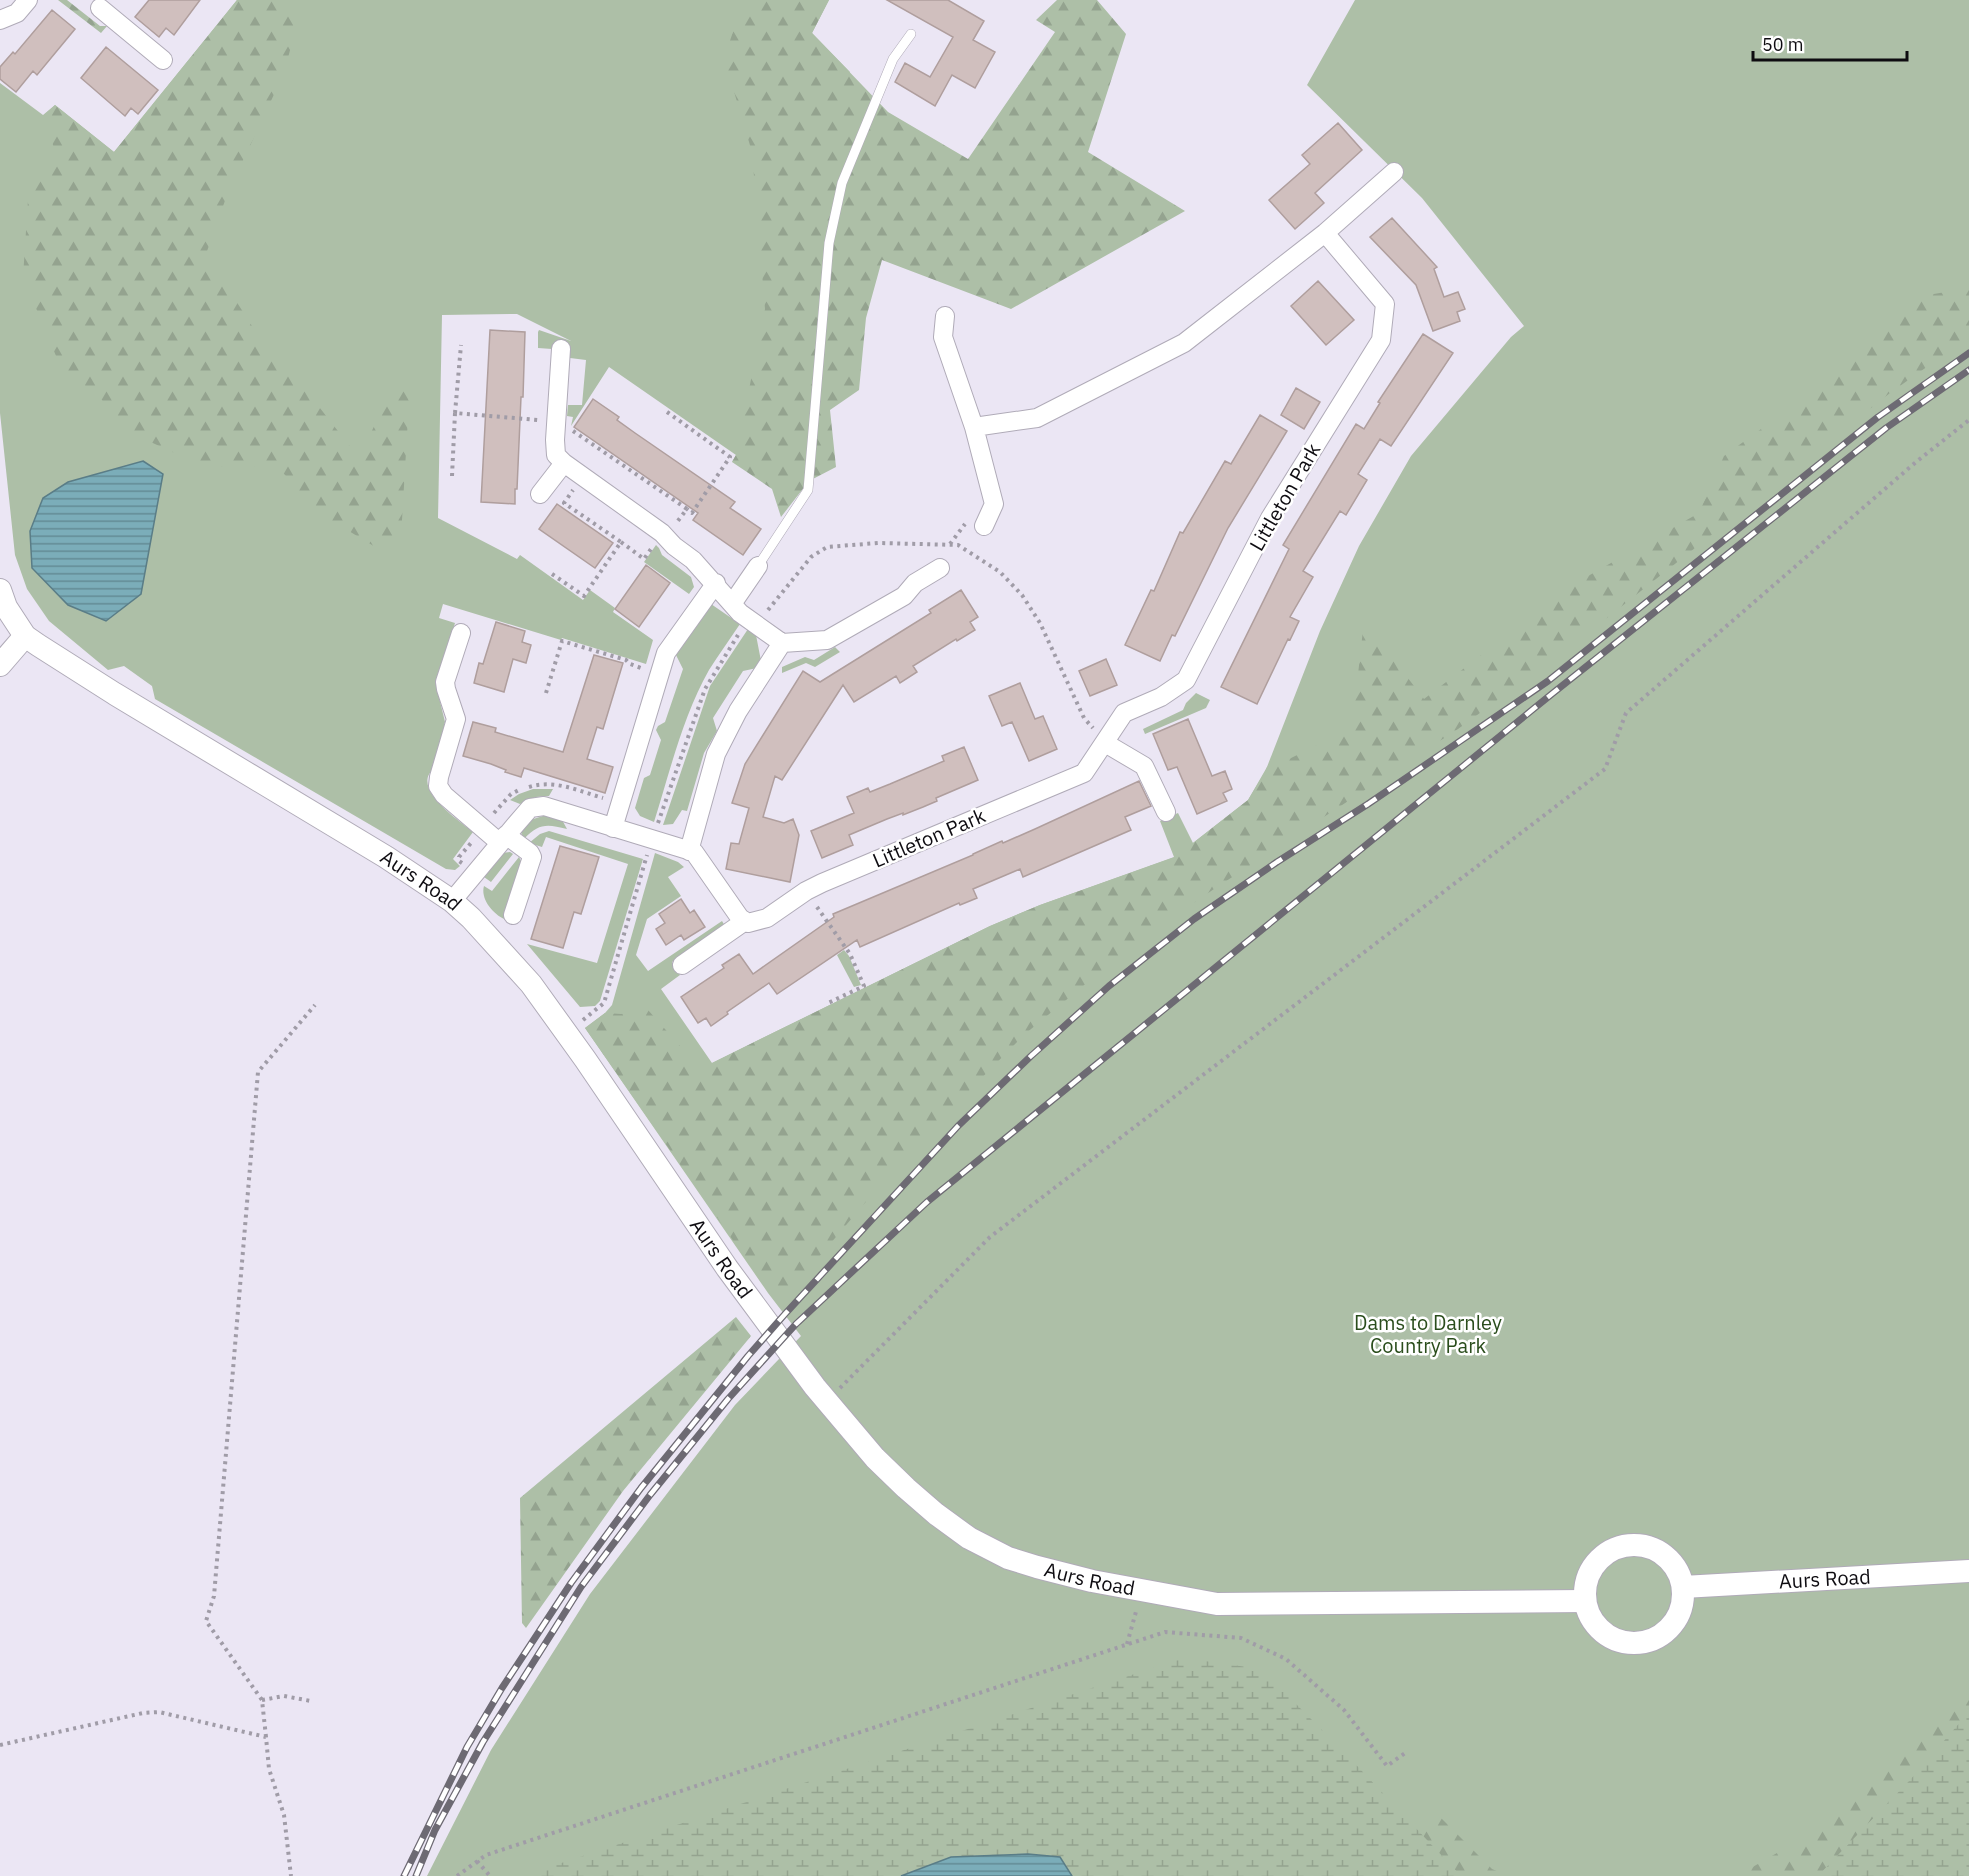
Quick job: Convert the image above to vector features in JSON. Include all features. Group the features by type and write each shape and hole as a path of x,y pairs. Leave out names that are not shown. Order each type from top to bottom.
{"street":[{"path":"0,20 17,13 28,0"},
{"path":"99,3 163,60"},
{"path":"974,427 1037,418 1184,343 1325,233 1394,172"},
{"name":"Littleton Park","path":"682,965 745,921 757,922 768,918 806,891 1084,773 1124,713 1161,697 1186,680 1270,518 1381,340 1385,304 1325,233"},
{"path":"945,316 943,337 974,427 994,504 984,526"},
{"path":"561,349 556,455 662,533 716,583 732,604 782,643 827,640 904,596 915,583 940,568"},
{"path":"540,494 564,463"},
{"path":"732,604 758,566"},
{"path":"614,828 666,653 716,583"},
{"name":"Aurs Road","path":"0,590 6,607 26,636 115,694 386,857 452,902 471,918 531,984 585,1059 732,1276 827,1401 875,1458 936,1514 969,1538 1008,1558 1037,1567 1092,1581 1216,1604 1585,1601"},
{"path":"461,633 445,682 456,719 438,786 444,795 482,828 530,853 532,857 513,915"},
{"path":"0,665 26,636"},
{"path":"689,851 716,754 738,711 782,643"},
{"path":"1105,743 1144,766 1166,812"},
{"path":"452,902 530,808 544,806 694,852 740,918 745,921"},
{"path":"1636,1545 1652,1548 1667,1557 1677,1571 1683,1587 1683,1603 1668,1630 1655,1639 1640,1644 1624,1643 1610,1638 1589,1616 1585,1601 1585,1584 1592,1568 1604,1555 1618,1547 1636,1545"},
{"name":"Aurs Road","path":"1683,1587 1969,1571"}],"lane":[{"path":"758,566 808,490 829,243 842,183 893,59 911,34"}],"path":[{"path":"456,413 461,345"},
{"path":"667,412 730,456 692,513 687,510"},
{"path":"827,1401 990,1237 1605,769 1626,713 1906,470 1969,420"},
{"path":"552,574 584,596 621,542 564,503 583,477"},
{"path":"756,624 811,557 827,547 878,543 958,545 1000,572 1022,595 1040,623 1084,718 1105,743"},
{"path":"546,693 562,641 626,660 630,664 659,674"},
{"path":"473,874 459,861 459,857 511,795 538,784 558,784 621,802"},
{"path":"636,854 647,857"},
{"path":"806,891 850,954 864,986 826,1004"},
{"path":"291,1876 284,1815 269,1769 262,1700 206,1621 214,1596 258,1072 315,1005"},
{"path":"1127,1644 1138,1605"},
{"path":"457,1876 486,1855 1165,1632 1241,1638 1286,1659 1344,1710 1387,1766 1405,1752"},
{"path":"262,1700 284,1696 311,1701"},
{"path":"0,1745 143,1713 159,1712 266,1737"},
{"path":"477,1861 490,1876"}],"green space":[{"path":"58,0 67,0 100,26 107,26 101,33"},
{"path":"237,0 829,0 812,33 850,72 785,445 732,462 736,455 609,367 571,426 573,417 567,416 568,405 582,405 586,360 570,358 570,348 553,346 552,349 538,348 538,332 539,330 571,341 517,314 442,315 438,518 517,559 520,555 583,600 590,590 615,608 613,612 653,640 646,664 443,604 439,618 455,623 436,685 445,722 435,768 428,776 428,784 439,803 473,832 453,859 460,866 455,870 446,869 155,699 152,686 124,666 108,670 49,621 27,589 15,555 0,413 0,83 43,115 55,105 114,152"},
{"path":"237,0 296,0 299,16 284,73 227,195 206,254 266,348 291,371 359,458 387,399 405,388 409,401 401,537 377,548 319,513 277,466 205,467 131,433 104,402 59,363 23,277 29,185 59,165 44,115 55,105 114,152"},
{"path":"744,0 829,0 812,33 888,112 968,159 1055,32 1036,20 1057,0 1097,0 1126,34 1088,152 1185,211 1011,309 882,260 866,318 859,390 830,410 836,467 809,481 781,517 772,489 732,462 736,455 765,309 752,152 724,58"},
{"name":"Dams to Darnley Country Park","path":"1355,0 1969,0 1969,1876 427,1876 491,1750 590,1594 735,1405 801,1336 768,1293 585,1028 612,1005 655,853 678,862 684,867 668,877 681,896 647,919 636,955 648,971 722,921 725,926 672,962 680,975 661,989 712,1063 990,926 1040,905 1174,857 1160,821 1178,813 1193,843 1248,800 1265,772 1320,631 1359,546 1411,456 1511,337 1524,326 1422,198 1307,85"},
{"path":"1969,288 1969,337 1890,393 1578,641 1458,729 1214,889 1129,948 1025,1034 904,1157 778,1305 585,1028 605,1013 621,1014 648,1010 697,1065 712,1063 990,926 1040,905 1175,857 1248,800 1267,767 1287,760 1352,728 1364,621 1424,699 1574,584 1699,513 1724,456 1830,379 1928,295"},
{"path":"656,545 662,555 691,577 694,587 689,594 644,562"},
{"path":"711,604 740,624 709,670 692,706 654,822 640,816 635,808 644,778 650,775 661,740 656,730 665,722 683,669 676,655"},
{"path":"748,629 756,635 761,661 757,668 743,671 713,718 717,731 704,753 687,811 682,810 673,824 663,825 710,686"},
{"path":"835,647 840,652 815,667 806,663 782,673 782,667 805,657 814,660"},
{"path":"1196,693 1210,700 1206,708 1145,734 1143,729 1183,710 1186,703"},
{"path":"533,789 553,789 549,796 536,797 520,804 510,800 519,794"},
{"path":"546,815 561,818 567,829 554,826 539,827 524,839 520,830 527,821"},
{"path":"549,831 643,859 600,1001 595,1006 580,1007 527,944 597,963 628,864 546,837 542,847 529,843 540,834"},
{"path":"502,853 513,854 491,882 484,877"},
{"path":"519,857 521,861 504,915 507,920 497,915 489,906 483,891 484,886 492,891"},
{"path":"844,950 849,956 861,985 854,987 837,955"},
{"path":"736,1317 751,1336 623,1491 526,1628 522,1623 520,1498"},
{"path":"1183,1658 1261,1669 1344,1752 1461,1876 1072,1876 1060,1857 951,1857 901,1876 530,1876 531,1873"},
{"path":"1969,1682 1969,1712 1910,1780 1818,1876 1737,1876 1798,1841 1872,1780"},
{"path":"1969,1712 1969,1876 1818,1876 1910,1780"},
{"path":"1440,1817 1492,1869 1508,1876 1461,1876 1417,1831"}],"water":[{"path":"143,461 163,474 141,594 106,621 68,605 32,568 30,531 43,498 68,482"},
{"path":"1028,1854 1060,1857 1072,1876 901,1876 951,1857"}],"building":[{"path":"149,0 200,0 174,35 166,28 159,37 135,17"},
{"path":"887,0 948,0 984,21 973,40 995,52 975,88 952,75 935,106 895,82 905,63 930,77 953,37"},
{"path":"52,10 75,29 37,75 33,71 16,92 0,79 0,67 13,52 15,54"},
{"path":"106,47 158,90 138,114 131,108 125,116 81,78"},
{"path":"1338,123 1362,150 1315,193 1324,203 1295,229 1269,200 1310,164 1302,155"},
{"path":"1392,218 1437,267 1434,269 1444,297 1458,292 1465,309 1457,312 1460,321 1433,331 1416,285 1370,237"},
{"path":"1318,281 1354,320 1326,345 1291,306"},
{"path":"490,330 525,332 515,504 481,502"},
{"path":"1423,334 1453,353 1391,446 1380,439 1358,474 1367,480 1346,515 1340,511 1303,571 1313,577 1290,617 1299,621 1257,704 1221,687 1289,549 1283,545 1356,424 1364,429 1380,403 1378,402"},
{"path":"1296,388 1320,402 1304,429 1281,415"},
{"path":"593,399 619,417 617,420 735,502 730,508 761,529 743,555 693,520 698,513 574,427"},
{"path":"1260,415 1287,431 1228,528 1175,636 1172,635 1160,661 1125,645 1151,590 1154,591 1180,532 1183,533 1225,461 1231,464"},
{"path":"557,504 613,543 595,568 539,529"},
{"path":"646,565 670,583 639,627 615,609"},
{"path":"961,590 978,617 970,622 975,630 913,666 917,672 900,683 896,676 854,702 843,685 782,780 775,776 763,817 784,823 793,819 799,835 790,882 726,869 731,843 739,844 749,808 732,803 745,764 803,671 820,682 931,613 929,610"},
{"path":"496,622 525,631 522,642 531,645 526,663 513,659 504,692 474,683 479,663 483,664"},
{"path":"594,655 623,663 603,729 597,727 587,759 613,767 605,793 524,768 521,777 491,764 463,756 473,722 496,728 495,732 563,752"},
{"path":"1106,659 1117,685 1090,696 1079,671"},
{"path":"1020,683 1035,719 1043,716 1057,749 1029,761 1012,722 1002,726 989,696"},
{"path":"1188,719 1212,776 1225,771 1232,789 1223,793 1227,801 1197,814 1177,767 1168,770 1153,734"},
{"path":"964,747 978,780 936,798 937,801 923,807 849,835 853,845 822,858 811,831 854,813 847,797 868,788 870,792 944,761 942,756"},
{"path":"1139,781 1151,806 1125,817 1131,830 1023,877 1020,869 973,889 977,898 960,905 959,903 860,947 857,940 777,994 769,983 711,1026 706,1018 698,1023 681,997 724,968 722,965 739,954 753,974 834,917 833,914 1002,841 1003,843"},
{"path":"560,846 599,857 581,914 574,912 563,948 531,939"},
{"path":"681,899 690,913 694,910 705,927 684,940 681,935 666,945 656,929 665,923 659,914"}],"railway":[{"path":"404,1876 467,1747 502,1688 571,1583 641,1488 748,1356 958,1126 1109,986 1194,919 1548,681 1878,417 1969,353"},
{"path":"416,1876 435,1830 483,1742 581,1587 650,1495 728,1399 796,1324 927,1202 1553,693 1886,428 1969,370"}]}
